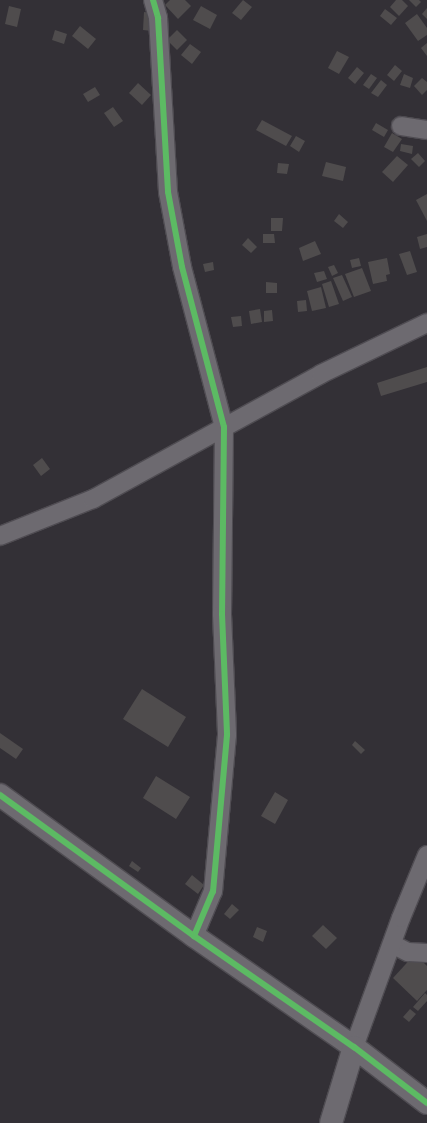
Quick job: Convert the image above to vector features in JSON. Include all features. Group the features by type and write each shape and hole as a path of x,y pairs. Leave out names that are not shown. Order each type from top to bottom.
{"street":[{"path":"153,0 158,18 168,192 182,267 224,427 222,614 227,735 213,892 194,936"},
{"path":"401,126 427,130"},
{"path":"0,536 94,499 321,374 427,322"},
{"path":"0,795 194,936 354,1047 427,1103"},
{"path":"331,1123 354,1047 427,855"},
{"path":"392,944 408,952 427,953"}],"building":[{"path":"170,0 185,0 191,6 178,19 165,5"},
{"path":"243,0 252,7 241,20 232,13"},
{"path":"396,0 402,0 408,6 399,16 390,7"},
{"path":"409,0 419,0 421,2 416,7"},
{"path":"9,6 21,9 17,27 5,24"},
{"path":"201,6 217,15 210,29 193,20"},
{"path":"427,8 427,19 422,14"},
{"path":"385,9 397,18 391,25 380,16"},
{"path":"144,12 153,13 152,31 143,30"},
{"path":"417,14 427,28 427,35 418,41 405,23"},
{"path":"80,26 96,39 88,49 72,36"},
{"path":"55,30 67,34 64,44 52,40"},
{"path":"177,30 187,40 177,50 167,40"},
{"path":"427,43 427,56 421,48"},
{"path":"190,44 201,52 192,64 181,55"},
{"path":"337,51 349,57 339,74 328,68"},
{"path":"395,65 402,71 394,81 387,75"},
{"path":"357,67 364,73 355,84 348,78"},
{"path":"371,74 377,78 369,89 363,85"},
{"path":"404,74 413,78 410,88 400,85"},
{"path":"422,78 427,82 427,90 422,95 414,86"},
{"path":"381,80 387,85 378,97 371,93"},
{"path":"138,83 151,95 142,105 129,93"},
{"path":"95,87 100,95 88,102 83,94"},
{"path":"113,107 123,121 114,127 104,113"},
{"path":"262,120 292,136 286,146 256,130"},
{"path":"376,123 388,130 384,137 372,130"},
{"path":"392,133 402,139 393,152 384,147"},
{"path":"296,136 305,141 299,152 290,146"},
{"path":"401,144 413,146 412,154 400,151"},
{"path":"418,153 425,161 419,167 411,159"},
{"path":"397,156 408,165 393,182 382,172"},
{"path":"326,162 346,167 343,181 322,176"},
{"path":"278,163 289,164 287,174 277,173"},
{"path":"427,194 427,221 416,200"},
{"path":"339,214 348,222 343,228 334,221"},
{"path":"271,218 283,218 282,231 271,231"},
{"path":"263,234 274,234 275,243 263,243"},
{"path":"427,234 427,247 420,249 417,237"},
{"path":"248,238 257,247 251,253 242,245"},
{"path":"315,241 321,254 303,261 299,248"},
{"path":"410,251 417,272 407,275 399,254"},
{"path":"359,258 361,266 352,268 350,260"},
{"path":"387,258 390,274 386,275 387,281 373,284 368,262"},
{"path":"213,262 214,270 205,272 203,264"},
{"path":"334,265 338,273 332,276 328,267"},
{"path":"362,268 371,291 354,297 345,274"},
{"path":"324,271 327,279 317,282 314,273"},
{"path":"342,275 352,297 343,301 333,278"},
{"path":"331,281 339,304 329,307 322,284"},
{"path":"266,282 277,283 277,293 266,293"},
{"path":"321,287 326,308 312,311 307,291"},
{"path":"306,300 307,311 298,312 297,301"},
{"path":"260,309 262,322 251,324 249,311"},
{"path":"272,310 273,321 264,322 264,311"},
{"path":"241,316 242,326 233,327 231,317"},
{"path":"427,367 427,382 381,396 377,383"},
{"path":"42,458 50,469 41,476 33,465"},
{"path":"142,689 186,717 168,747 123,719"},
{"path":"0,733 23,749 16,759 0,748"},
{"path":"355,741 365,750 361,754 352,745"},
{"path":"156,776 190,797 176,819 143,798"},
{"path":"275,792 288,800 275,824 261,816"},
{"path":"132,861 141,868 138,872 129,866"},
{"path":"192,875 204,885 198,894 185,884"},
{"path":"232,904 239,910 230,919 224,914"},
{"path":"323,925 337,938 326,949 312,936"},
{"path":"257,927 267,931 263,942 253,937"},
{"path":"415,954 427,966 427,990 417,1001 393,978"},
{"path":"425,993 427,995 427,1001 418,1011 413,1007"},
{"path":"410,1009 416,1014 409,1022 403,1017"}],"cycle path":[{"path":"153,0 158,18 168,192 182,267 224,427 222,614 227,735 213,891 194,936"},
{"path":"0,795 194,936 354,1047 427,1103"}]}
